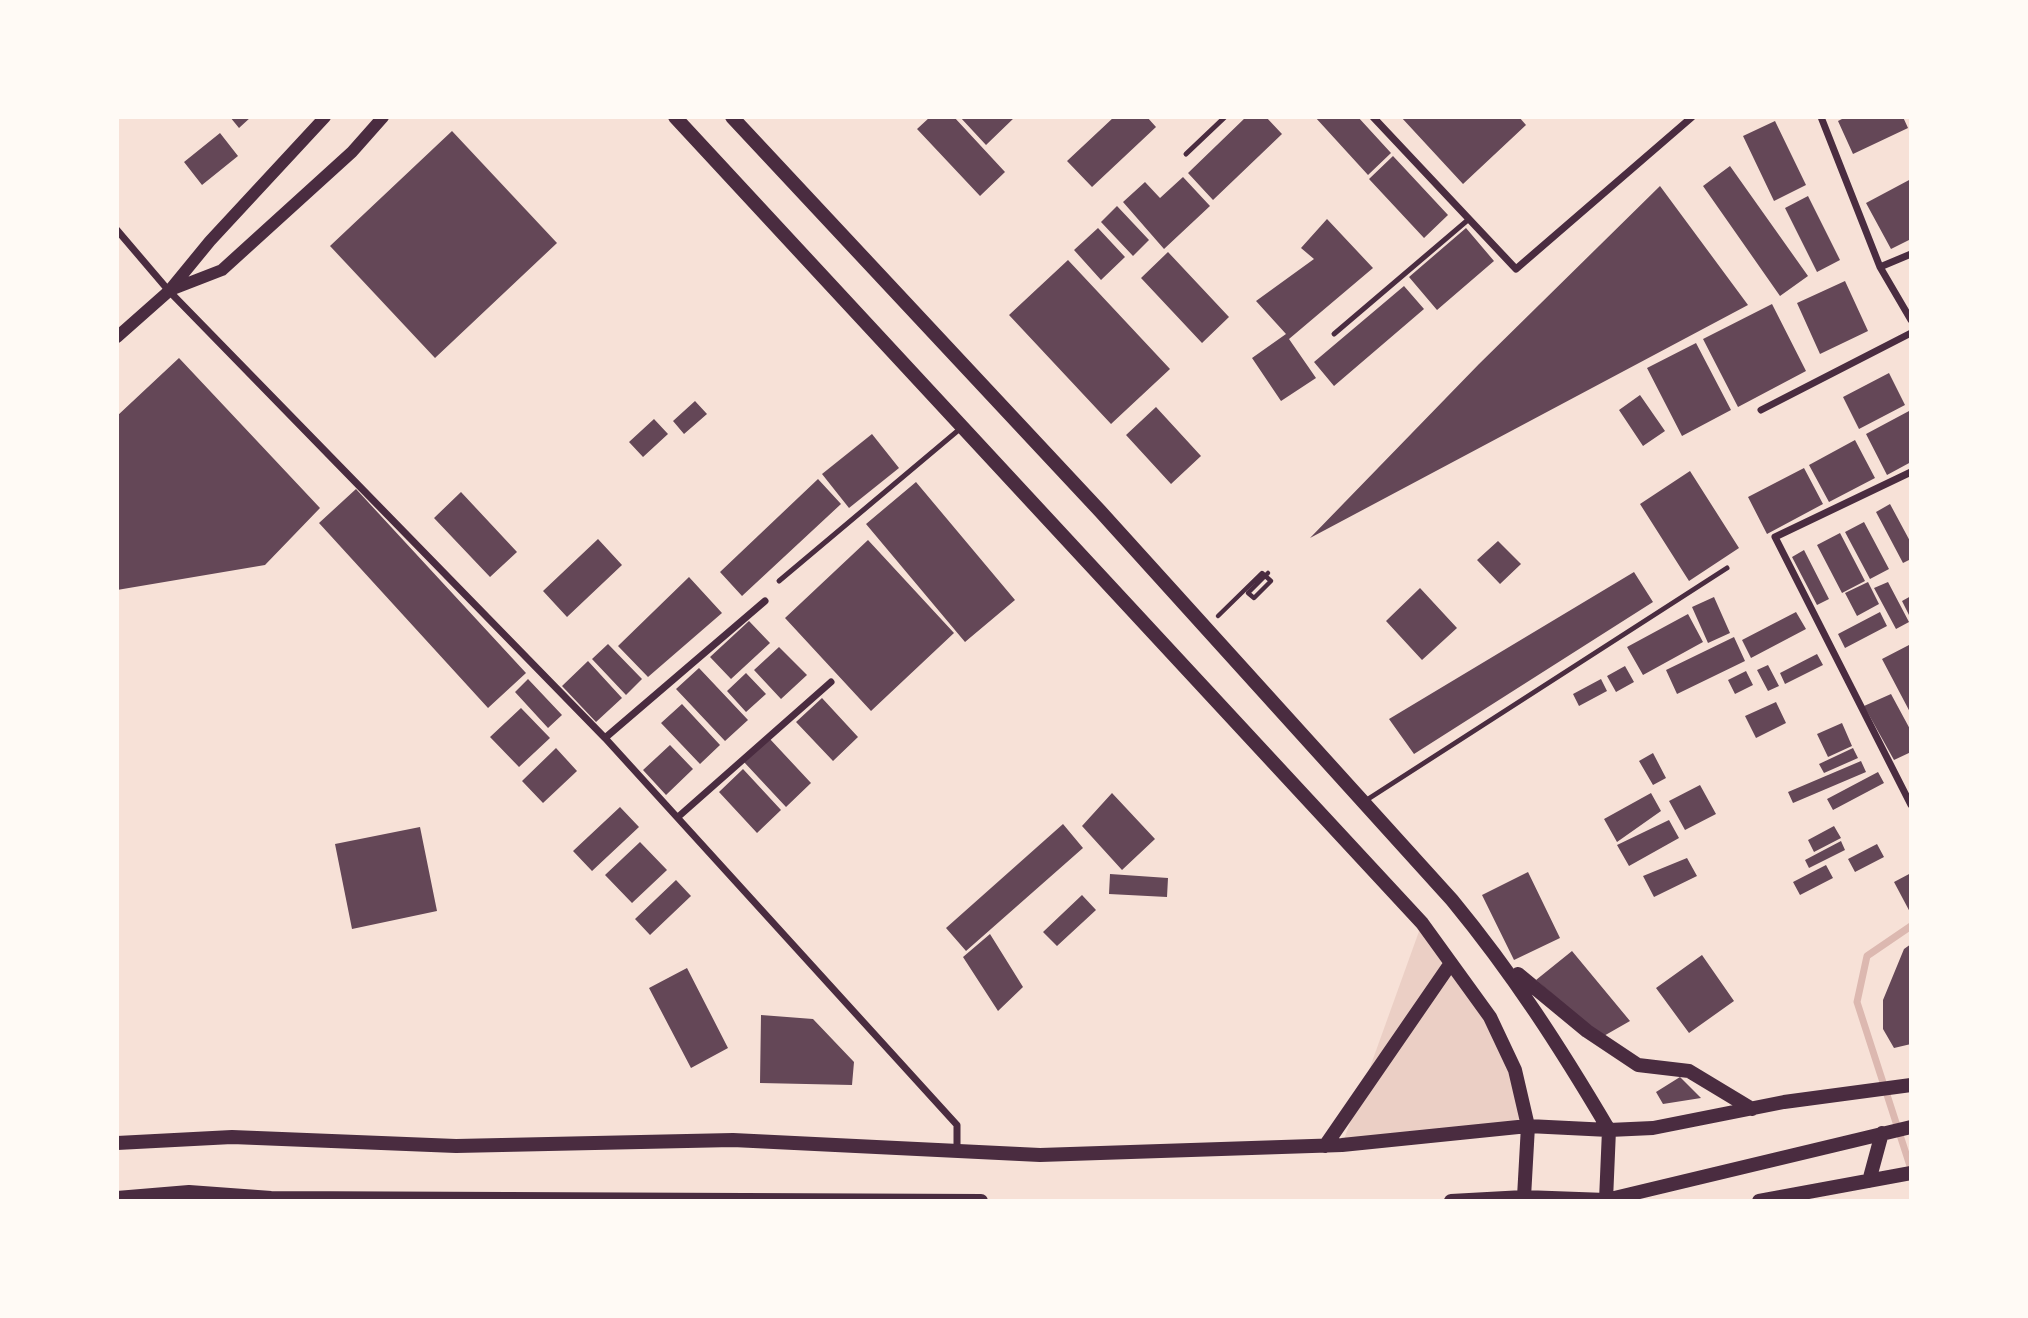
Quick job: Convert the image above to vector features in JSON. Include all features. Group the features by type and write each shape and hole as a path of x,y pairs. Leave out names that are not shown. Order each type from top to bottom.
{"main road":[{"path":"675,117 1422,923 1490,1017 1515,1070 1528,1126 1525,1199"},
{"path":"732,117 1091,501 1364,802 1503,962 1550,1031 1609,1130 1606,1200"},
{"path":"1503,962 1587,1031 1637,1065 1689,1071 1752,1109"},
{"path":"1325,1146 1451,963"},
{"path":"117,1143 232,1137 456,1146 733,1140 957,1148 1040,1155 1325,1146 1528,1126 1653,1129 1752,1109 1911,1085"},
{"path":"1451,1201 1606,1200 1911,1128"},
{"path":"1869,1181 1882,1133"},
{"path":"1759,1201 1911,1173"},
{"path":"117,1198 189,1192 271,1198 981,1201"}],"street":[{"path":"117,337 169,291 210,241 325,117"},
{"path":"169,291 222,270 352,152 383,117"},
{"path":"1373,117 1516,269 1692,117"},
{"path":"1821,117 1880,267 1911,320"},
{"path":"117,230 169,291 605,738 678,817 957,1125 957,1148"},
{"path":"1880,267 1911,254"},
{"path":"1761,410 1911,333"},
{"path":"1911,472 1775,537 1911,805"},
{"path":"605,738 765,601"},
{"path":"678,817 831,682"}],"lane":[{"path":"1186,154 1225,117"},
{"path":"1334,334 1469,219"},
{"path":"779,581 963,427"},
{"path":"1364,802 1727,568"}],"path":[{"path":"1226,608 1262,573 1270,582 1254,598 1248,593 1258,583 1268,573"}],"shaded area":[{"path":"1422,923 1490,1017 1528,1126 1342,1145"}],"building":[{"path":"230,117 251,117 239,128"},
{"path":"930,117 954,117 1005,172 980,196 917,129"},
{"path":"960,117 1015,117 986,145"},
{"path":"1114,117 1147,117 1156,127 1092,187 1067,161"},
{"path":"1246,117 1266,117 1282,134 1213,200 1188,173"},
{"path":"1315,117 1358,117 1391,153 1368,175"},
{"path":"1401,117 1519,117 1526,125 1463,184"},
{"path":"1846,117 1903,117 1908,128 1853,154 1838,121"},
{"path":"1775,121 1806,185 1774,201 1743,136"},
{"path":"452,131 557,243 435,358 330,246"},
{"path":"220,133 238,156 202,185 184,162"},
{"path":"1393,156 1448,215 1424,238 1369,179"},
{"path":"1730,166 1808,276 1780,296 1703,186"},
{"path":"1183,177 1210,206 1164,249 1123,202 1145,182 1160,198"},
{"path":"1911,179 1911,239 1891,249 1866,203"},
{"path":"1660,186 1748,305 1310,538 1479,364"},
{"path":"1808,196 1840,260 1817,272 1785,208"},
{"path":"1117,206 1149,240 1133,256 1101,222"},
{"path":"1327,219 1373,268 1289,339 1316,378 1281,401 1252,358 1286,334 1256,301 1314,259 1301,248"},
{"path":"1098,228 1125,257 1101,280 1074,250"},
{"path":"1466,228 1494,261 1437,310 1409,277"},
{"path":"1168,252 1229,317 1202,343 1141,278"},
{"path":"1068,260 1170,369 1111,424 1009,315"},
{"path":"1845,281 1868,331 1820,354 1797,303"},
{"path":"1404,286 1424,309 1334,386 1314,362"},
{"path":"1772,304 1806,371 1738,407 1703,339"},
{"path":"1696,343 1731,410 1682,436 1647,368"},
{"path":"179,358 320,508 265,565 117,590 117,416"},
{"path":"1889,373 1905,405 1859,429 1843,397"},
{"path":"1640,395 1665,431 1643,446 1619,410"},
{"path":"695,401 707,414 684,434 673,421"},
{"path":"1156,407 1201,456 1171,484 1126,435"},
{"path":"1909,411 1911,462 1887,475 1866,434"},
{"path":"654,419 668,434 643,457 629,442"},
{"path":"872,434 899,468 849,508 822,474"},
{"path":"1855,440 1875,478 1829,502 1809,465"},
{"path":"1804,468 1823,504 1767,534 1748,497"},
{"path":"1690,471 1739,548 1689,581 1640,504"},
{"path":"818,479 841,504 742,596 720,572"},
{"path":"916,482 1015,600 965,642 866,524"},
{"path":"356,489 526,673 488,708 319,523"},
{"path":"461,492 517,552 490,577 434,518"},
{"path":"1890,504 1911,543 1911,559 1903,563 1876,512"},
{"path":"1864,522 1889,569 1870,579 1845,532"},
{"path":"1840,533 1865,581 1842,593 1817,545"},
{"path":"598,539 622,565 567,617 543,591"},
{"path":"868,540 954,633 871,711 785,618"},
{"path":"1498,541 1521,564 1500,584 1477,560"},
{"path":"1804,550 1829,599 1817,605 1792,557"},
{"path":"1634,572 1653,602 1414,754 1389,719"},
{"path":"689,577 722,613 648,677 618,646"},
{"path":"1868,582 1879,604 1857,616 1845,593"},
{"path":"1888,582 1909,622 1896,629 1874,588"},
{"path":"1420,588 1457,628 1422,660 1386,621"},
{"path":"1911,596 1911,619 1902,601"},
{"path":"1714,597 1730,633 1708,643 1692,607"},
{"path":"1796,612 1806,629 1751,658 1742,640"},
{"path":"1880,612 1887,626 1845,648 1838,634"},
{"path":"1688,614 1703,642 1643,675 1627,647"},
{"path":"749,621 770,643 731,679 710,657"},
{"path":"1734,637 1745,661 1677,694 1666,670"},
{"path":"608,644 642,679 626,695 592,659"},
{"path":"1909,645 1911,648 1911,714 1882,659"},
{"path":"779,647 807,675 781,699 754,670"},
{"path":"1817,654 1823,665 1785,684 1780,673"},
{"path":"588,661 622,698 596,722 562,686"},
{"path":"1768,665 1779,686 1768,691 1757,670"},
{"path":"1625,666 1634,682 1616,692 1607,676"},
{"path":"699,668 748,720 725,741 676,689"},
{"path":"1746,671 1753,685 1735,694 1728,680"},
{"path":"746,673 766,694 746,712 727,691"},
{"path":"528,679 562,715 548,728 515,692"},
{"path":"1601,679 1607,691 1579,706 1573,694"},
{"path":"1891,694 1911,731 1911,752 1894,760 1864,706"},
{"path":"822,698 858,737 833,761 796,722"},
{"path":"1776,702 1786,723 1756,738 1745,716"},
{"path":"682,704 720,745 700,764 661,723"},
{"path":"521,708 550,738 519,767 490,737"},
{"path":"1842,723 1852,746 1828,757 1817,734"},
{"path":"769,738 811,783 786,807 744,762"},
{"path":"670,745 693,769 666,795 643,770"},
{"path":"556,748 577,771 543,803 522,781"},
{"path":"1853,748 1858,758 1824,773 1819,764"},
{"path":"1653,753 1666,778 1653,785 1639,761"},
{"path":"1861,761 1866,772 1793,803 1788,792"},
{"path":"743,769 781,810 757,833 719,792"},
{"path":"1878,772 1884,783 1833,810 1827,799"},
{"path":"1700,785 1716,814 1685,830 1669,801"},
{"path":"1112,793 1155,839 1122,870 1082,826"},
{"path":"1651,793 1661,811 1617,842 1604,819"},
{"path":"620,807 639,827 592,871 573,851"},
{"path":"1669,820 1679,838 1629,866 1617,845"},
{"path":"1063,824 1083,848 966,951 946,928"},
{"path":"1834,826 1841,838 1814,852 1808,840"},
{"path":"420,827 437,911 352,929 335,844"},
{"path":"1841,841 1845,850 1809,868 1805,860"},
{"path":"640,842 667,870 632,903 605,875"},
{"path":"1877,844 1884,857 1855,872 1848,859"},
{"path":"1687,858 1697,876 1654,897 1643,876"},
{"path":"1826,865 1833,878 1800,895 1793,882"},
{"path":"1528,872 1560,938 1514,960 1482,895"},
{"path":"1911,873 1911,914 1894,882"},
{"path":"1110,874 1168,878 1167,897 1109,894"},
{"path":"676,880 691,896 650,935 635,919"},
{"path":"1082,895 1096,910 1057,946 1043,932"},
{"path":"990,934 1023,987 998,1011 963,957"},
{"path":"1911,944 1911,1044 1894,1048 1883,1029 1883,1000 1904,949"},
{"path":"1572,951 1630,1021 1602,1037 1536,980"},
{"path":"1702,955 1734,1001 1689,1033 1656,988"},
{"path":"687,968 728,1048 691,1068 649,988"},
{"path":"761,1015 813,1019 854,1062 852,1085 760,1083"},
{"path":"1680,1077 1701,1098 1663,1104 1656,1092"}],"waterway":[{"path":"1911,926 1867,956 1857,1002 1911,1169"}]}
